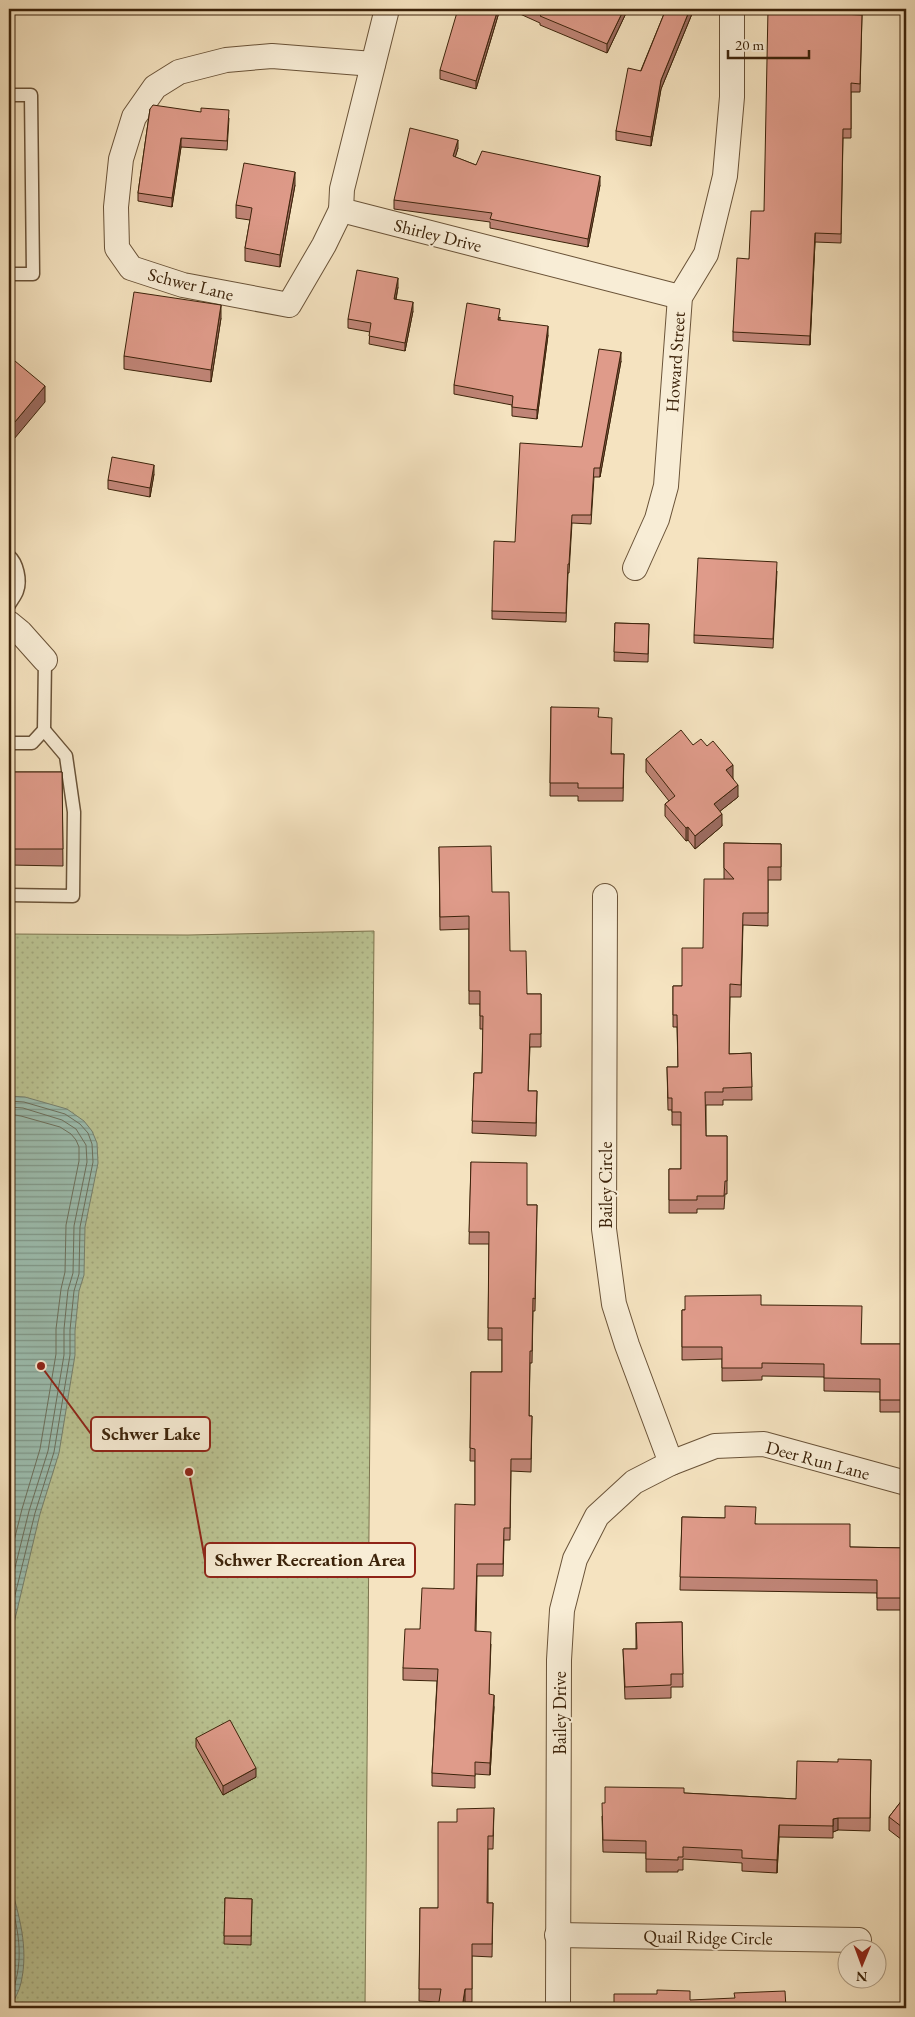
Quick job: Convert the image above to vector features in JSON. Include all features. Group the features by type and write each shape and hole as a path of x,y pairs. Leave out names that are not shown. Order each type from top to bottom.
{"street":[{"path":"340,210 342,189 387,9"},
{"name":"Howard Street","path":"635,568 657,519 666,486 680,297 706,254 725,176 732,97 732,9"},
{"name":"Schwer Lane","path":"340,210 324,245 289,304 183,286 131,268 117,248 116,207 121,159 134,117 155,87 179,72 226,60 272,56 373,64"},
{"name":"Shirley Drive","path":"340,210 680,297"},
{"path":"9,623 20,632 45,660"},
{"name":"Bailey Circle","path":"605,896 604,1229 614,1304 627,1345 671,1463"},
{"name":"Deer Run Lane","path":"671,1463 715,1446 764,1444 906,1483"},
{"name":"Bailey Drive","path":"558,2008 559,1660 562,1610 575,1559 597,1516 634,1482 671,1463"},
{"name":"Quail Ridge Circle","path":"557,1935 859,1940"}],"lane":[{"path":"9,95 31,95 33,274 9,274"},
{"path":"9,556 18,572 18,590 9,605"},
{"path":"9,895 73,896 74,812 66,756 44,730 45,660"},
{"path":"9,742 32,743 44,730"}],"green space":[{"path":"374,931 365,2008 9,2008 9,934 188,935"}],"water":[{"path":"9,1096 25,1097 67,1109 84,1121 92,1131 97,1143 98,1163 85,1227 84,1275 79,1291 75,1355 59,1453 40,1514 9,1644"},
{"path":"9,1880 22,1931 24,1957 20,1986 10,2008 9,2008"}],"building":[{"path":"458,9 498,9 476,81 440,70"},
{"path":"528,9 624,9 607,44 540,16"},
{"path":"666,9 690,9 661,80 651,137 616,131 628,68 641,71"},
{"path":"768,9 841,9 841,14 862,15 860,84 851,83 851,129 843,129 841,234 815,233 810,336 733,332 737,258 749,259 751,211 764,211"},
{"path":"153,105 201,112 201,108 229,110 227,141 181,138 172,198 138,193 150,109"},
{"path":"410,128 458,140 453,156 476,165 482,151 600,176 588,239 490,219 492,213 394,200"},
{"path":"244,163 295,172 280,255 245,248 252,208 236,205"},
{"path":"357,270 398,278 394,299 413,302 405,343 369,336 371,323 348,319"},
{"path":"134,292 221,305 211,370 124,356"},
{"path":"467,303 500,309 498,320 548,326 537,410 512,407 513,396 454,385"},
{"path":"599,349 621,352 600,468 594,468 591,515 572,515 566,613 492,611 494,541 515,542 520,443 582,447"},
{"path":"9,356 45,386 9,429"},
{"path":"112,457 154,465 150,488 108,480"},
{"path":"698,558 777,562 773,639 694,635"},
{"path":"615,623 649,624 648,654 614,652"},
{"path":"551,707 599,708 598,717 612,718 611,754 624,754 623,788 578,788 578,783 550,783"},
{"path":"681,730 693,745 701,739 707,746 713,741 733,765 726,770 738,785 714,804 722,814 695,836 665,804 675,796 646,759"},
{"path":"9,772 62,772 63,849 9,849"},
{"path":"724,843 781,844 781,867 768,867 768,913 743,913 741,985 730,984 729,1054 751,1053 752,1087 723,1088 723,1092 705,1092 706,1136 727,1136 727,1181 725,1181 724,1196 697,1196 697,1200 669,1200 669,1169 681,1169 681,1112 672,1112 672,1098 668,1098 667,1067 678,1067 677,1015 673,1015 673,986 682,986 682,948 703,948 704,879 734,879 724,868"},
{"path":"491,846 492,892 509,892 510,951 526,951 527,994 541,994 541,1034 530,1034 528,1091 537,1091 536,1123 472,1121 474,1073 482,1073 483,1016 480,1016 480,991 469,991 469,916 440,917 439,847"},
{"path":"471,1162 527,1163 527,1205 537,1205 535,1299 533,1298 532,1351 530,1351 529,1416 532,1416 531,1459 511,1459 510,1528 504,1528 503,1564 477,1564 475,1631 491,1632 489,1694 494,1695 490,1763 475,1762 475,1776 432,1773 438,1669 403,1668 405,1629 420,1629 422,1588 454,1589 455,1504 475,1505 475,1449 470,1448 471,1372 502,1372 502,1328 488,1328 489,1232 469,1232"},
{"path":"761,1295 761,1305 862,1306 861,1344 906,1344 906,1400 880,1400 880,1379 824,1378 824,1364 762,1363 762,1368 722,1368 722,1347 682,1347 682,1310 685,1310 685,1296"},
{"path":"725,1506 756,1507 755,1524 850,1524 850,1547 906,1548 906,1608 903,1608 903,1598 877,1598 877,1580 680,1577 682,1517 725,1518"},
{"path":"682,1622 683,1674 671,1674 671,1685 625,1687 623,1649 637,1649 636,1623"},
{"path":"230,1720 256,1768 223,1786 196,1738"},
{"path":"838,1759 871,1760 870,1818 833,1819 833,1826 779,1825 777,1860 742,1858 742,1850 683,1847 683,1857 678,1857 678,1860 646,1859 646,1841 603,1840 602,1803 605,1803 605,1787 684,1788 684,1793 796,1799 797,1761 838,1762"},
{"path":"906,1795 906,1830 889,1817"},
{"path":"494,1808 493,1836 488,1836 487,1903 493,1903 492,1944 472,1944 472,1989 465,1989 462,2008 438,2008 441,1989 419,1989 420,1908 438,1908 438,1822 457,1822 457,1809"},
{"path":"225,1898 252,1899 251,1936 224,1936"},
{"path":"657,1990 690,1991 690,2000 735,1998 734,1993 785,1991 786,2008 614,2008 614,1994 657,1994"}],"place":[{"name":"Schwer Lake","path":"41,1366"},
{"name":"Schwer Recreation Area","path":"189,1472"}]}
